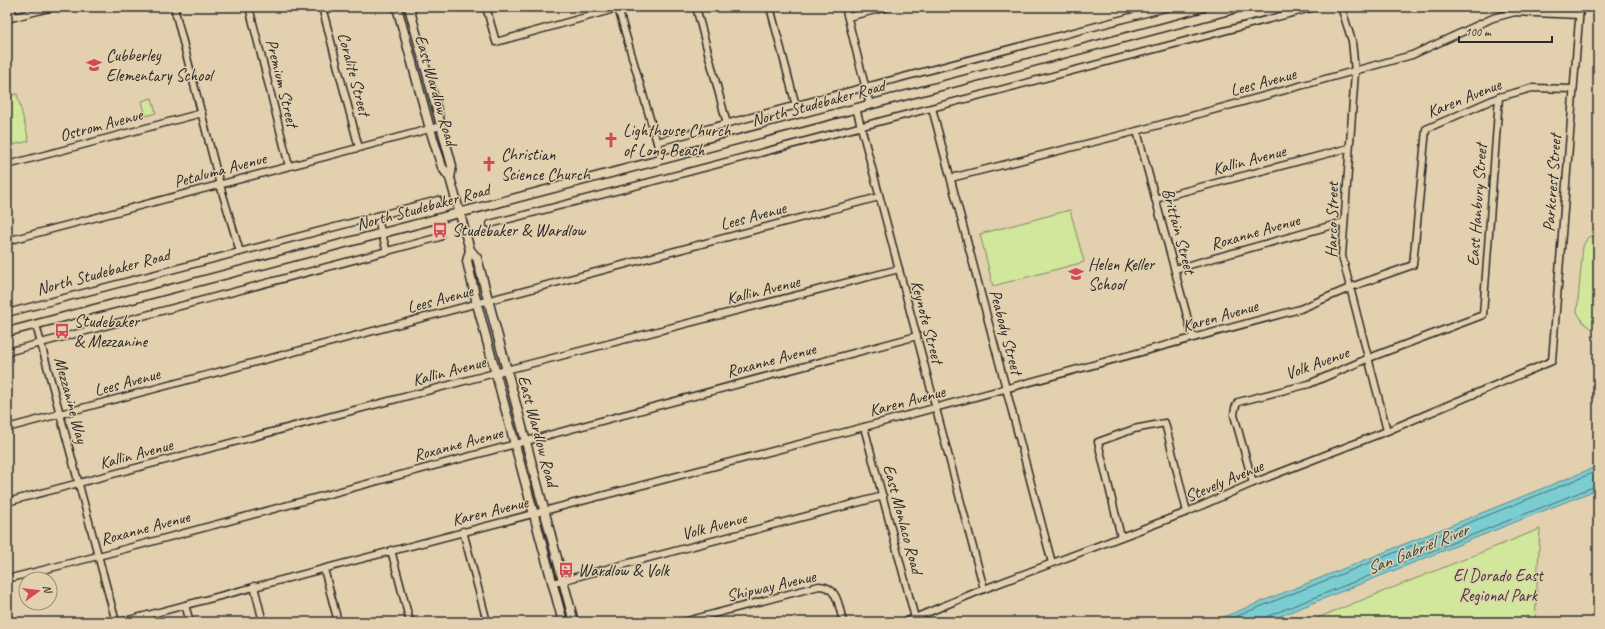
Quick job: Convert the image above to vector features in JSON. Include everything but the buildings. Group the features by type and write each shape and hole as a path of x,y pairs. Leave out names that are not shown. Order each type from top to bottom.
{"main road":[{"name":"East Wardlow Road","path":"397,7 430,129 442,167 450,178 470,250 477,258 574,622"},
{"name":"East Wardlow Road","path":"409,7 452,166 450,178"},
{"name":"North Studebaker Road","path":"7,332 870,105 1210,11 1242,7"},
{"name":"East Wardlow Road","path":"470,250 467,261 477,304 563,622"}],"street":[{"path":"11,7 14,17"},
{"path":"7,19 52,7"},
{"path":"174,7 220,185 240,252"},
{"name":"Premium Street","path":"249,7 289,166"},
{"name":"Coralite Street","path":"322,7 359,148"},
{"path":"486,7 496,42 618,8 662,160"},
{"path":"696,7 727,124"},
{"path":"770,7 796,106"},
{"path":"845,7 870,105"},
{"path":"848,18 888,7"},
{"name":"North Studebaker Road","path":"657,142 1169,7"},
{"name":"North Studebaker Road","path":"490,224 1315,7"},
{"name":"Harco Street","path":"1342,7 1352,41 1355,72 1342,256 1370,358 1387,430"},
{"name":"Parkcrest Street","path":"1552,361 1580,7"},
{"name":"Lees Avenue","path":"951,178 1137,131 1412,56 1493,18 1515,12 1579,15"},
{"name":"Karen Avenue","path":"121,622 463,531 544,512 1300,309 1413,265 1426,129 1499,97 1532,88 1573,89"},
{"name":"East Hanbury Street","path":"1483,316 1499,97"},
{"name":"Keynote Street","path":"856,108 984,589"},
{"name":"Peabody Street","path":"932,108 1052,563"},
{"name":"Ostrom Avenue","path":"7,165 202,113"},
{"name":"Petaluma Avenue","path":"7,241 441,126"},
{"name":"Brittain Street","path":"1137,131 1193,338"},
{"name":"Kallin Avenue","path":"1156,199 1349,148"},
{"name":"Lees Avenue","path":"7,428 879,197"},
{"name":"North Studebaker Road","path":"7,313 438,200"},
{"path":"377,216 386,252"},
{"name":"Roxanne Avenue","path":"1175,269 1344,222"},
{"name":"North Studebaker Road","path":"7,352 440,237"},
{"name":"Kallin Avenue","path":"7,502 506,370 899,269"},
{"name":"Volk Avenue","path":"1253,483 1234,415 1238,402 1309,384 1370,358 1483,316"},
{"name":"Mezzanine Way","path":"36,325 116,622"},
{"name":"Roxanne Avenue","path":"7,579 98,556 525,440 917,336"},
{"name":"Stevely Avenue","path":"905,622 984,589 1187,512 1253,483 1387,430 1552,361"},
{"path":"1121,537 1098,442 1134,428 1165,423 1187,512"},
{"name":"East Monlaco Road","path":"864,427 915,618"},
{"name":"Volk Avenue","path":"552,583 883,496"},
{"path":"463,531 487,622"},
{"path":"391,550 410,622"},
{"path":"324,569 338,622"},
{"path":"254,586 263,622"},
{"name":"Shipway Avenue","path":"683,622 819,586 830,588 833,592 837,599 843,622"},
{"path":"185,605 190,622"}],"green space":[{"path":"17,94 29,141 7,146 7,97"},
{"path":"152,98 156,113 146,116 142,101"},
{"path":"1070,210 1084,262 993,286 980,234"},
{"path":"1598,235 1598,329 1591,328 1583,322 1577,312 1583,246 1588,237"},
{"name":"El Dorado East Regional Park","path":"1540,529 1535,622 1307,622"}],"water":[{"name":"San Gabriel River","path":"1598,466 1598,489 1265,622 1211,622"}],"place":[{"name":"Cubberley Elementary School","path":"94,65"},
{"name":"Lighthouse Church of Long Beach","path":"611,140"},
{"name":"Christian Science Church","path":"489,164"},
{"name":"Studebaker & Wardlow","path":"440,230"},
{"name":"Helen Keller School","path":"1076,274"},
{"name":"Studebaker & Mezzanine","path":"62,331"},
{"name":"Wardlow & Volk","path":"566,570"}]}
